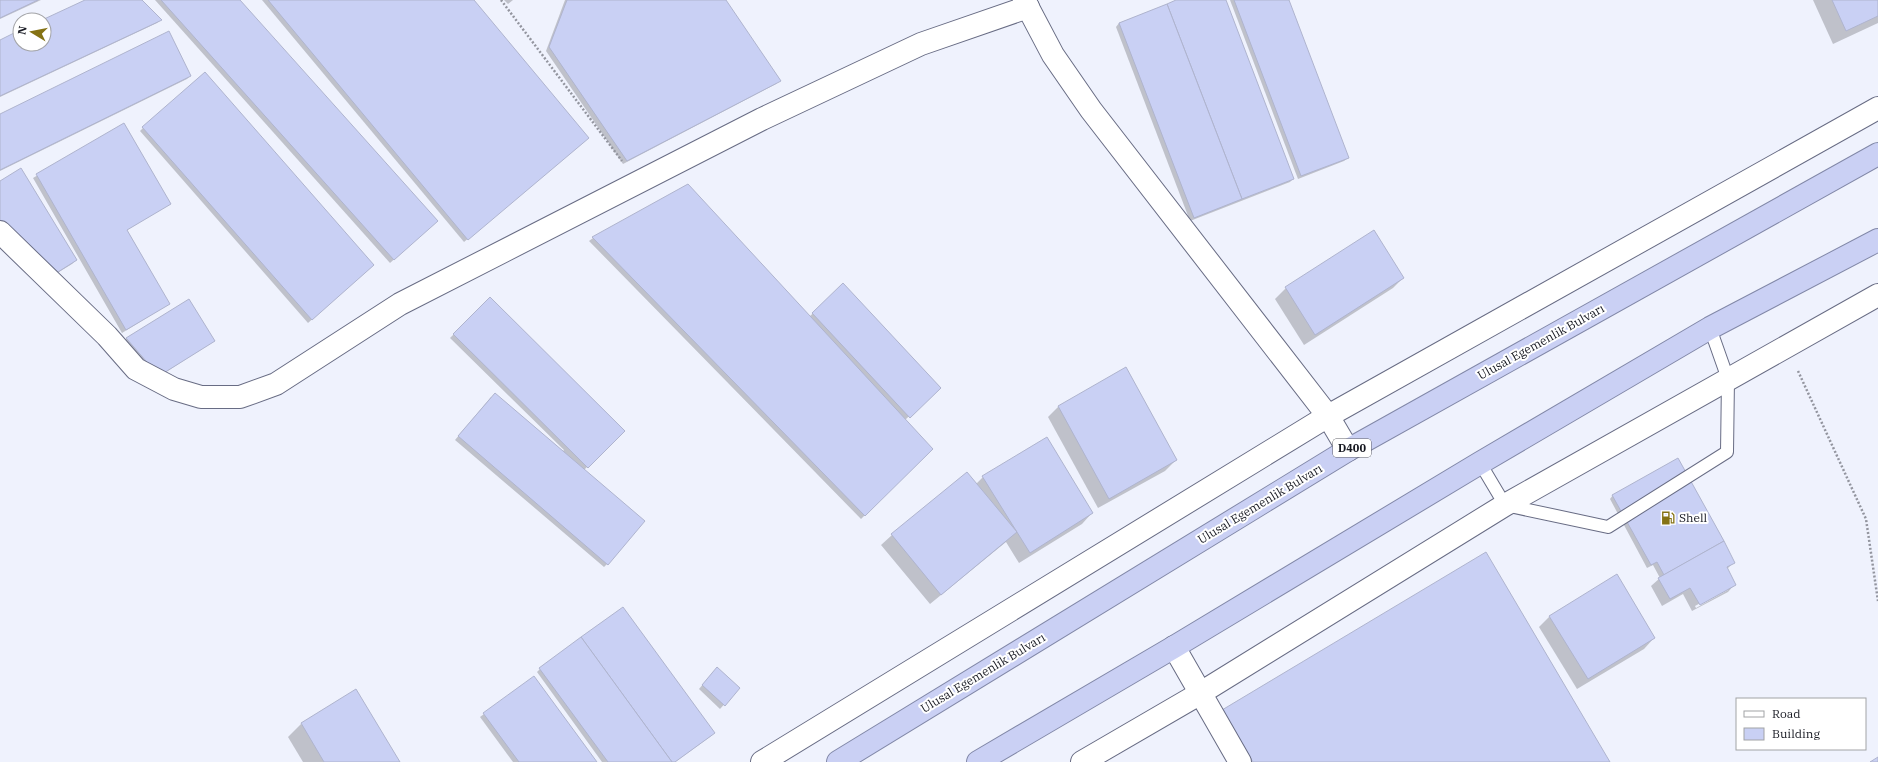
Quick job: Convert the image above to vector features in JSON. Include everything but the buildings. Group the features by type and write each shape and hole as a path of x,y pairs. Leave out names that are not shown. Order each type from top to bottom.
{"highway":[{"name":"Ulusal Egemenlik Bulvarı","path":"838,762 1348,450 1878,154"},
{"path":"978,762 1710,328 1878,240"}],"street":[{"path":"0,232 107,336 136,369 174,389 201,397 240,398 276,384 400,304 762,119 921,44 1026,4 1053,55 1091,110 1328,416 1348,450"},
{"path":"762,762 1328,416 1878,108"},
{"path":"1082,762 1199,694 1505,505 1878,295"},
{"path":"1174,647 1199,694 1240,762"}],"lane":[{"path":"1480,463 1505,505 1608,527 1727,452 1728,379 1710,328"}],"path":[{"path":"501,0 638,183"},
{"path":"1787,345 1866,519 1878,601"}],"place":[{"name":"Shell","path":"1668,518"}]}
